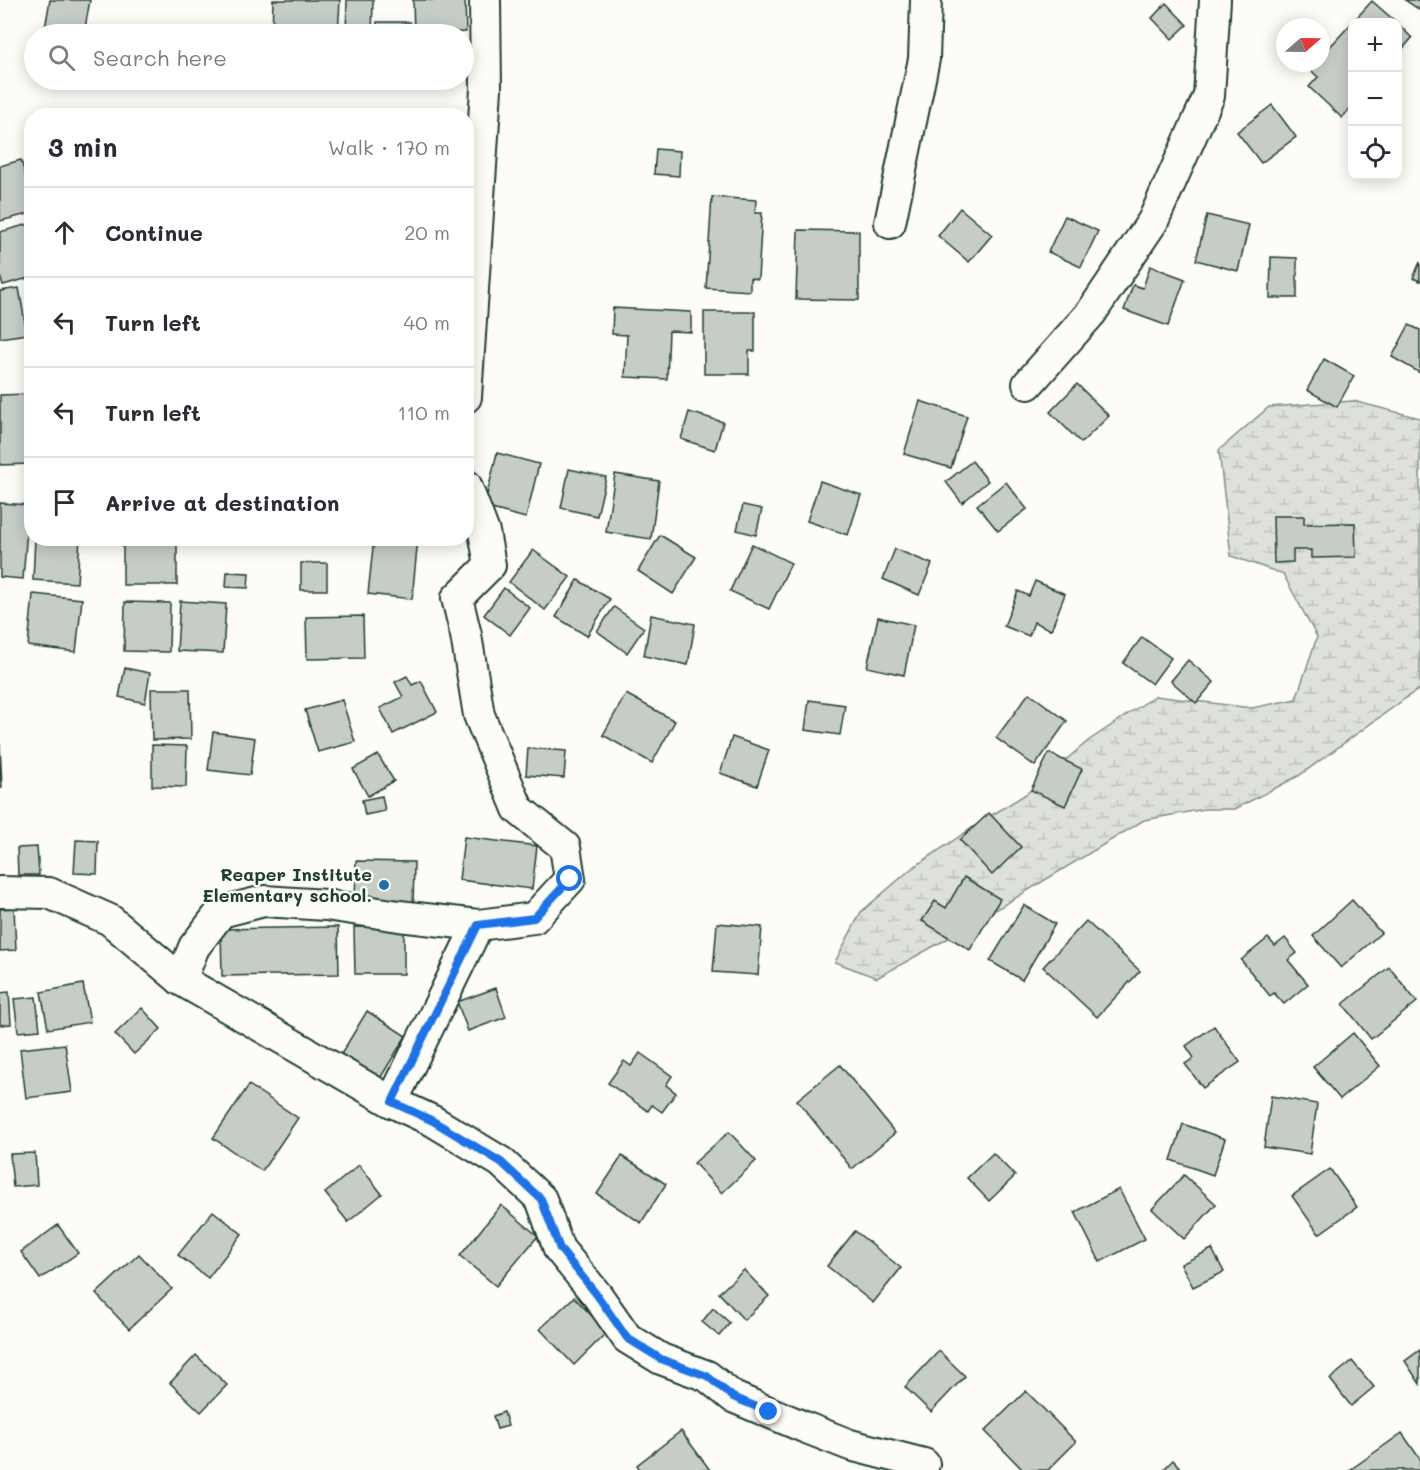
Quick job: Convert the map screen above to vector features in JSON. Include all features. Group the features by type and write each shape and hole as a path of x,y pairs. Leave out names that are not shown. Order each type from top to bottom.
{"street":[{"path":"474,274 486,89 484,0"},
{"path":"890,223 924,59 926,0"},
{"path":"1028,384 1091,313 1153,221 1209,96 1215,0"},
{"path":"181,980 194,947 221,912 264,901 326,905 478,925 534,918 570,879 565,847 518,809 479,715 466,635 457,598 490,565 484,532 474,506"},
{"path":"0,892 49,893 110,920 181,980 392,1102 433,1121 501,1162 541,1199 560,1249 597,1295 627,1338 661,1359 707,1376 733,1397 850,1445 924,1464"},
{"path":"392,1102 478,925"}],"green space":[{"path":"1353,401 1420,418 1420,689 1300,775 1235,809 1205,809 1144,820 961,931 877,978 835,962 861,912 911,869 1026,794 1088,741 1155,696 1252,708 1296,699 1317,637 1283,574 1231,556 1219,450 1269,407"}],"building":[{"path":"50,0 90,0 86,24 46,24"},
{"path":"273,0 340,0 339,24 272,24"},
{"path":"347,0 373,0 372,24 346,24"},
{"path":"413,0 465,0 466,24 414,24"},
{"path":"1405,0 1420,0 1420,10"},
{"path":"1372,1 1391,18 1357,18"},
{"path":"1166,3 1187,25 1172,39 1152,18"},
{"path":"377,22 410,22 410,24 377,24"},
{"path":"1348,27 1348,111 1342,118 1309,87 1318,77 1313,72 1330,72 1330,47"},
{"path":"1402,28 1412,38 1402,49"},
{"path":"1272,105 1296,137 1261,163 1237,132"},
{"path":"656,149 680,151 679,176 654,174"},
{"path":"21,160 24,170 24,215 0,221 0,166"},
{"path":"712,197 756,200 755,213 762,213 758,279 750,278 750,291 706,288"},
{"path":"960,208 992,235 969,262 938,236"},
{"path":"1207,215 1249,225 1238,271 1196,260"},
{"path":"1065,216 1098,231 1081,267 1048,252"},
{"path":"24,225 24,279 3,285 0,276 0,232"},
{"path":"798,230 859,231 859,300 796,299"},
{"path":"1271,257 1297,258 1297,298 1270,298"},
{"path":"1420,262 1420,281 1413,278"},
{"path":"1150,266 1185,279 1168,326 1124,310 1133,285 1143,288"},
{"path":"19,288 24,317 24,334 0,338 0,291"},
{"path":"613,308 691,312 691,332 669,331 667,379 625,377 627,335 612,334"},
{"path":"704,312 755,312 755,351 749,351 749,374 704,374"},
{"path":"1409,325 1420,330 1420,373 1392,357"},
{"path":"1324,359 1354,376 1337,407 1307,390"},
{"path":"1077,384 1109,416 1081,443 1050,412"},
{"path":"24,394 24,464 0,465 0,395"},
{"path":"920,401 967,416 951,468 904,454"},
{"path":"689,412 723,422 715,450 681,439"},
{"path":"497,453 539,464 526,518 484,507"},
{"path":"972,461 988,481 962,503 946,482"},
{"path":"569,469 606,477 597,516 561,508"},
{"path":"615,474 659,481 651,539 606,532"},
{"path":"820,481 861,495 848,535 807,521"},
{"path":"1006,482 1027,509 998,531 977,505"},
{"path":"0,503 24,505 26,546 23,579 0,577"},
{"path":"743,505 762,509 756,535 737,530"},
{"path":"1273,516 1304,516 1304,524 1355,523 1356,557 1311,558 1311,550 1293,550 1293,562 1274,563"},
{"path":"660,535 696,557 673,594 638,571"},
{"path":"752,544 791,563 769,609 730,591"},
{"path":"35,546 79,546 77,583 33,580"},
{"path":"123,546 177,546 177,585 123,585"},
{"path":"373,546 417,546 412,599 368,594"},
{"path":"895,549 932,564 919,595 883,579"},
{"path":"533,550 570,577 545,610 509,582"},
{"path":"301,563 327,563 327,590 301,590"},
{"path":"227,572 249,573 248,588 226,587"},
{"path":"578,580 610,599 587,636 556,617"},
{"path":"1035,581 1065,594 1051,630 1034,622 1029,636 1004,626 1018,591 1029,596"},
{"path":"504,588 530,608 510,635 484,615"},
{"path":"33,594 82,599 76,652 28,646"},
{"path":"180,601 226,604 223,653 177,651"},
{"path":"125,602 170,603 169,652 124,651"},
{"path":"614,607 644,628 627,653 597,631"},
{"path":"651,615 695,624 688,665 644,656"},
{"path":"363,616 364,658 307,659 306,617"},
{"path":"878,617 914,625 904,675 867,667"},
{"path":"1142,637 1171,658 1152,684 1123,663"},
{"path":"1188,660 1214,682 1196,703 1171,681"},
{"path":"125,668 150,673 145,703 119,697"},
{"path":"407,676 412,685 421,681 437,712 393,734 380,708 403,697 395,682"},
{"path":"151,689 190,689 191,739 152,740"},
{"path":"1029,693 1067,721 1035,766 996,738"},
{"path":"626,694 675,721 652,763 603,735"},
{"path":"342,700 355,742 318,752 305,710"},
{"path":"809,700 845,705 840,735 805,730"},
{"path":"213,732 255,738 250,775 208,770"},
{"path":"732,737 769,750 757,786 720,773"},
{"path":"0,744 2,788 0,788"},
{"path":"152,745 187,746 186,787 152,786"},
{"path":"528,748 566,751 564,778 526,775"},
{"path":"1049,753 1082,769 1065,806 1031,790"},
{"path":"378,755 394,781 368,796 353,769"},
{"path":"382,796 385,811 365,815 362,800"},
{"path":"989,813 1021,847 992,875 960,840"},
{"path":"464,837 537,846 532,889 459,880"},
{"path":"76,840 98,841 97,874 74,873"},
{"path":"37,847 39,875 18,875 17,848"},
{"name":"Reaper Institute Elementary school.","path":"356,861 414,862 413,909 355,908"},
{"path":"964,877 1000,899 970,950 922,921 935,901 946,908"},
{"path":"1352,900 1381,933 1341,968 1313,936"},
{"path":"1024,905 1055,924 1022,980 990,961"},
{"path":"14,908 16,950 0,951 0,909"},
{"path":"1086,921 1140,971 1097,1017 1043,967"},
{"path":"717,923 762,927 758,975 713,972"},
{"path":"338,927 339,974 222,976 221,929"},
{"path":"354,927 404,927 404,974 355,974"},
{"path":"1268,938 1275,946 1285,938 1297,953 1288,960 1308,984 1284,1004 1274,993 1270,996 1241,960"},
{"path":"1389,967 1417,1002 1371,1039 1343,1004"},
{"path":"83,984 90,1022 48,1029 41,992"},
{"path":"496,988 506,1017 468,1031 457,1002"},
{"path":"9,992 11,1024 0,1025 0,993"},
{"path":"36,997 40,1030 18,1032 14,999"},
{"path":"142,1008 161,1029 134,1054 115,1034"},
{"path":"367,1011 406,1036 376,1085 337,1061"},
{"path":"1214,1026 1240,1062 1203,1088 1185,1064 1194,1058 1186,1046"},
{"path":"1353,1033 1380,1066 1340,1099 1313,1067"},
{"path":"65,1044 72,1092 26,1098 20,1049"},
{"path":"640,1053 672,1076 666,1085 676,1093 662,1112 652,1105 648,1111 608,1083 624,1061 631,1066"},
{"path":"840,1065 895,1133 852,1169 797,1100"},
{"path":"249,1085 298,1118 262,1171 213,1138"},
{"path":"1271,1096 1317,1104 1310,1154 1264,1147"},
{"path":"1183,1124 1225,1139 1213,1175 1171,1160"},
{"path":"729,1132 756,1161 722,1193 694,1163"},
{"path":"35,1153 37,1185 13,1187 10,1154"},
{"path":"993,1153 1015,1176 989,1201 967,1178"},
{"path":"622,1156 666,1184 641,1223 597,1194"},
{"path":"359,1165 382,1194 348,1222 325,1193"},
{"path":"1330,1169 1357,1207 1319,1234 1292,1196"},
{"path":"1184,1175 1216,1204 1184,1239 1152,1209"},
{"path":"1119,1189 1145,1239 1100,1262 1075,1212"},
{"path":"501,1205 538,1236 496,1286 460,1256"},
{"path":"213,1211 242,1234 208,1278 178,1255"},
{"path":"58,1225 78,1253 40,1279 21,1252"},
{"path":"855,1231 901,1268 873,1303 827,1266"},
{"path":"1212,1249 1224,1272 1193,1287 1181,1264"},
{"path":"139,1254 172,1289 129,1329 96,1294"},
{"path":"744,1270 769,1296 744,1320 719,1293"},
{"path":"574,1297 607,1332 574,1365 540,1329"},
{"path":"713,1308 730,1323 719,1336 702,1322"},
{"path":"1420,1350 1420,1384 1405,1361"},
{"path":"939,1351 965,1376 931,1412 905,1387"},
{"path":"196,1355 227,1385 201,1412 170,1383"},
{"path":"1352,1361 1374,1387 1351,1406 1330,1379"},
{"path":"1026,1391 1076,1442 1048,1470 1023,1470 985,1431"},
{"path":"504,1412 508,1426 497,1429 493,1416"},
{"path":"681,1431 710,1470 640,1470 637,1465"},
{"path":"1402,1433 1420,1459 1420,1470 1350,1470"},
{"path":"1173,1460 1182,1470 1163,1470"}],"place":[{"name":"Reaper Institute Elementary school.","path":"384,885"}],"route":[{"path":"570,879 534,918 478,925 392,1102 433,1121 501,1162 541,1199 560,1249 597,1295 627,1338 661,1359 707,1376 733,1397 769,1412"}]}
